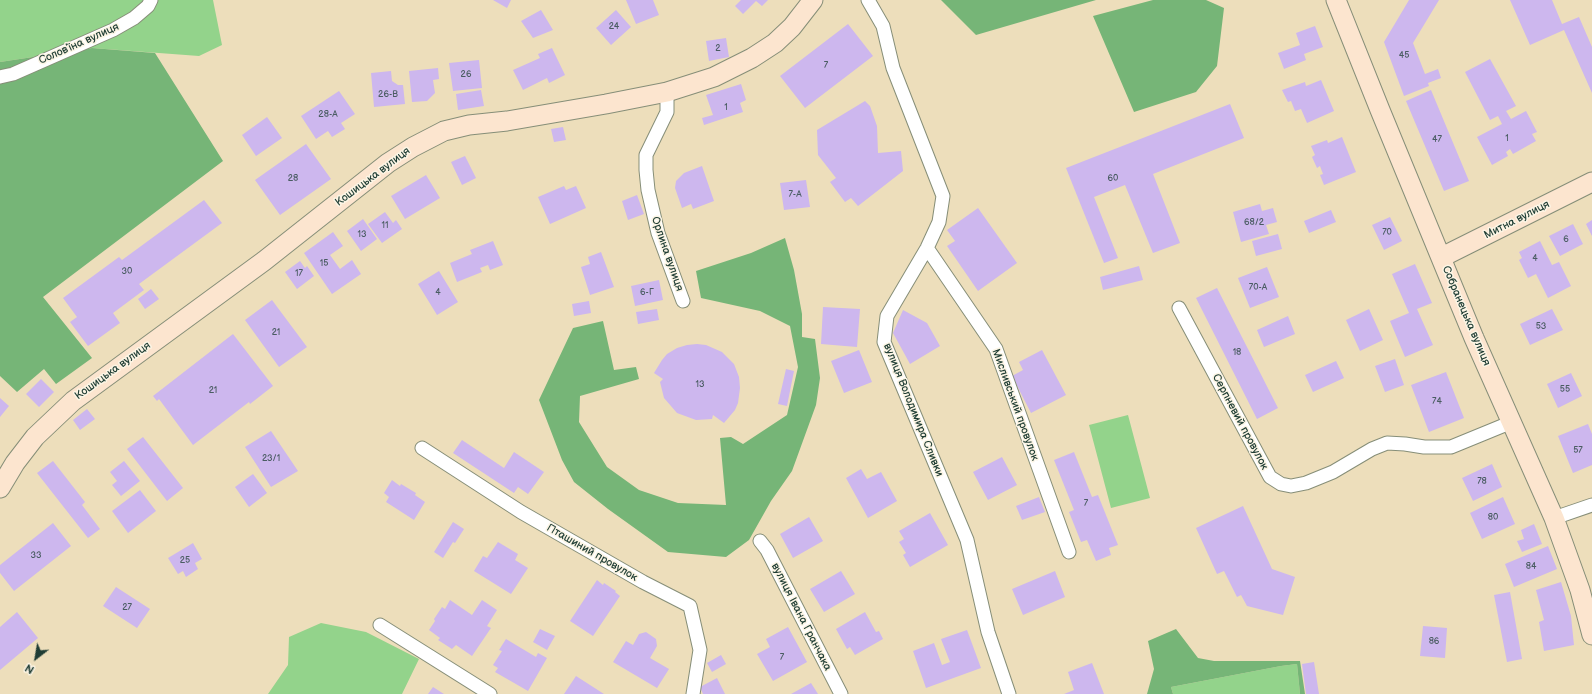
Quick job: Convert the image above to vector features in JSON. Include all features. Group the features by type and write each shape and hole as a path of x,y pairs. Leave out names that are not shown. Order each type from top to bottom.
{"street":[{"name":"Соловʼїна вулиця","path":"0,77 12,74 113,30 134,18 148,6 151,0"},
{"name":"Кошицька вулиця","path":"0,488 35,437 73,401 264,261 388,163 413,147 444,131 469,125 557,113 667,92 714,77 752,58 775,43 792,27 813,0"},
{"name":"вулиця Володимира Сливки","path":"868,0 882,26 893,68 943,196 939,222 927,248 887,316 884,342 967,540 988,632 1009,694"},
{"name":"Собранецька вулиця","path":"1336,0 1474,338 1554,518 1580,590 1592,635"},
{"name":"Орлина вулиця","path":"667,92 667,112 646,155 646,170 648,190 658,233 683,301"},
{"name":"Митна вулиця","path":"1442,257 1592,182"},
{"name":"Мисливський провулок","path":"927,248 996,349 1069,552"},
{"name":"Серпневий провулок","path":"1179,308 1270,477 1281,484 1291,486 1306,483 1334,472 1372,449 1387,443 1424,447 1451,447 1512,422"},
{"name":"Пташиний провулок","path":"422,448 521,512 643,582 690,606 700,650 693,694"},
{"path":"1554,518 1592,505"},
{"name":"вулиця Івана Гранчака","path":"760,541 767,550 841,694"},
{"path":"380,625 490,694"}],"green space":[{"path":"0,0 213,0 222,45 199,56 92,48 0,62"},
{"path":"941,0 1096,0 976,35"},
{"path":"1153,0 1206,0 1224,8 1217,66 1196,92 1134,112 1093,16"},
{"path":"92,48 155,53 223,161 43,297 92,358 56,384 44,369 17,392 0,376 0,62"},
{"path":"785,238 794,270 802,314 802,337 815,339 820,378 816,405 792,471 771,501 749,540 726,557 668,552 608,509 574,482 562,460 539,400 573,328 603,321 614,370 636,367 639,379 580,396 579,422 607,467 639,490 678,503 726,505 720,438 731,437 743,444 787,415 798,367 790,326 760,311 701,298 696,271 751,253"},
{"path":"1128,415 1150,498 1111,508 1089,425"},
{"path":"321,623 366,632 419,659 402,694 268,694 288,665 289,637"},
{"path":"1176,629 1198,658 1214,661 1300,661 1305,694 1300,694 1297,664 1171,687 1173,694 1147,694 1154,669 1148,641"},
{"path":"1297,664 1300,694 1173,694 1171,687 1281,666"}],"building":[{"path":"493,0 511,0 507,8"},
{"path":"626,0 653,0 659,15 636,24"},
{"path":"741,0 768,0 762,6 756,1 743,14 735,6"},
{"path":"1409,0 1439,0 1413,43 1425,74 1438,69 1441,78 1428,83 1429,86 1404,96 1384,42"},
{"path":"1510,0 1552,0 1562,24 1579,17 1592,47 1592,93 1564,30 1530,45"},
{"path":"541,10 553,30 533,38 521,21"},
{"path":"616,10 631,27 611,45 596,28"},
{"path":"848,24 873,56 805,108 780,76"},
{"path":"1315,26 1323,47 1304,54 1306,60 1284,69 1278,53 1300,45 1296,33"},
{"path":"726,38 729,57 709,61 706,41"},
{"path":"552,48 565,75 549,83 547,78 523,90 513,70 540,58 538,54"},
{"path":"1490,59 1516,106 1506,111 1511,119 1526,111 1537,132 1532,134 1536,141 1513,154 1510,149 1506,152 1508,156 1492,165 1477,137 1502,124 1498,116 1490,120 1465,72"},
{"path":"479,60 482,88 453,91 449,63"},
{"path":"438,68 439,79 433,80 435,93 427,101 412,102 409,71"},
{"path":"391,71 392,81 398,85 403,85 405,104 374,107 371,73"},
{"path":"1321,80 1334,111 1307,123 1301,109 1295,111 1291,101 1288,102 1282,90 1305,82 1306,86"},
{"path":"741,84 746,100 740,103 743,112 704,125 702,118 713,115 706,95"},
{"path":"481,90 484,106 458,110 456,94"},
{"path":"1431,90 1469,181 1444,191 1406,101"},
{"path":"339,91 355,114 341,123 345,129 332,137 328,131 316,139 301,116"},
{"path":"865,101 870,106 877,126 878,153 901,151 903,171 858,206 851,198 845,202 830,182 836,178 818,155 817,130"},
{"path":"1230,104 1244,138 1153,174 1180,243 1153,253 1125,185 1094,197 1118,258 1104,263 1066,168"},
{"path":"267,117 282,138 256,156 242,135"},
{"path":"563,127 566,140 554,142 551,129"},
{"path":"1342,137 1356,172 1324,185 1320,175 1323,174 1320,166 1317,168 1312,157 1315,155 1311,146 1327,140 1328,143"},
{"path":"306,144 331,179 280,215 255,180"},
{"path":"465,156 476,178 462,185 451,162"},
{"path":"702,166 714,201 693,209 691,204 682,208 675,188 676,181 684,173"},
{"path":"426,175 440,198 405,219 391,196"},
{"path":"806,180 810,207 784,210 780,183"},
{"path":"564,186 566,190 576,186 586,208 550,224 538,197"},
{"path":"637,195 644,214 628,220 622,201"},
{"path":"204,200 222,223 139,284 144,290 113,313 120,323 88,346 70,322 77,317 63,298 119,257 122,260"},
{"path":"1260,204 1262,211 1273,208 1277,222 1266,225 1269,234 1241,242 1233,212"},
{"path":"978,208 1017,263 978,291 947,246 955,241 947,230"},
{"path":"1331,210 1336,222 1309,233 1304,221"},
{"path":"385,212 393,223 396,220 402,229 382,243 368,224"},
{"path":"1390,217 1402,241 1384,250 1372,225"},
{"path":"363,219 377,239 361,251 347,231"},
{"path":"1592,220 1592,236 1586,224"},
{"path":"1573,224 1583,244 1560,256 1549,236"},
{"path":"333,232 343,246 330,255 340,269 352,260 361,274 332,294 304,253"},
{"path":"1278,234 1282,249 1256,256 1252,241"},
{"path":"493,241 503,265 490,270 488,265 480,268 482,272 457,282 450,263 472,254 470,250"},
{"path":"1540,241 1552,265 1559,262 1571,286 1548,298 1536,274 1528,278 1519,260 1522,258 1519,252"},
{"path":"601,252 614,287 590,295 581,267 590,264 588,257"},
{"path":"300,261 305,268 307,266 314,276 297,289 285,272"},
{"path":"1415,264 1432,303 1417,309 1433,345 1405,357 1390,321 1409,313 1392,274"},
{"path":"1139,266 1143,280 1103,290 1100,277"},
{"path":"1267,267 1279,297 1250,308 1238,278"},
{"path":"439,271 458,302 437,315 418,284"},
{"path":"659,280 663,300 635,306 631,286"},
{"path":"1217,288 1278,408 1257,419 1196,298"},
{"path":"151,289 159,299 145,309 138,299"},
{"path":"272,300 307,347 279,367 245,320"},
{"path":"589,301 591,313 574,316 572,304"},
{"path":"823,307 860,309 857,347 821,344"},
{"path":"657,309 659,320 638,324 636,312"},
{"path":"1369,309 1383,340 1360,351 1346,320"},
{"path":"1552,309 1563,330 1530,345 1520,324"},
{"path":"903,310 927,323 940,346 910,364 893,333"},
{"path":"1288,316 1295,334 1264,347 1257,330"},
{"path":"233,334 273,386 250,404 249,402 193,445 159,399 157,401 153,396"},
{"path":"697,344 706,345 722,352 734,364 739,377 740,388 738,403 735,410 724,423 713,415 712,419 696,420 677,413 664,398 660,382 663,379 654,373 667,354 677,348"},
{"path":"859,350 872,382 844,393 831,361"},
{"path":"1042,350 1066,395 1031,413 1012,376 1023,370 1019,362"},
{"path":"1395,359 1404,385 1385,392 1375,366"},
{"path":"1336,361 1344,378 1313,392 1305,375"},
{"path":"786,369 794,371 787,406 778,404"},
{"path":"1446,372 1464,418 1429,432 1411,385"},
{"path":"1571,373 1582,396 1558,408 1547,384"},
{"path":"41,379 54,392 39,407 26,394"},
{"path":"0,398 9,406 0,417"},
{"path":"87,409 95,419 80,430 73,420"},
{"path":"1588,424 1592,434 1592,465 1573,473 1558,436"},
{"path":"271,431 298,471 271,487 245,447"},
{"path":"143,437 183,488 167,501 127,449"},
{"path":"462,440 504,468 514,452 544,472 528,494 518,487 514,493 453,453"},
{"path":"1074,452 1092,497 1098,495 1118,545 1109,548 1111,555 1096,561 1087,540 1081,542 1069,512 1074,510 1054,460"},
{"path":"1002,457 1017,485 988,500 973,472"},
{"path":"53,461 85,502 82,505 100,529 88,538 37,473"},
{"path":"124,461 140,481 121,496 112,485 117,481 110,472"},
{"path":"1492,464 1502,487 1473,501 1462,478"},
{"path":"861,469 867,479 881,472 897,501 868,518 846,478"},
{"path":"253,474 267,493 249,507 235,487"},
{"path":"392,480 400,486 401,484 416,493 415,495 425,502 414,520 386,502 389,497 384,493"},
{"path":"140,490 156,511 128,533 112,511"},
{"path":"1039,497 1045,512 1022,520 1016,506"},
{"path":"1503,497 1515,524 1482,539 1470,513"},
{"path":"1243,506 1272,569 1295,577 1283,615 1247,606 1241,595 1237,597 1224,571 1217,574 1196,528"},
{"path":"930,513 948,545 910,567 903,555 906,553 899,542 904,539 899,531"},
{"path":"809,517 823,541 793,558 780,534"},
{"path":"453,522 464,529 455,543 453,542 443,558 434,552"},
{"path":"53,523 71,546 14,591 0,573 0,565"},
{"path":"1534,524 1542,544 1522,552 1517,541 1524,539 1521,530"},
{"path":"498,542 518,554 515,560 528,568 511,594 474,571 483,556 487,558"},
{"path":"193,543 202,559 195,563 198,569 186,577 183,571 178,574 168,558"},
{"path":"1548,546 1557,569 1514,587 1505,564"},
{"path":"841,571 855,594 824,612 810,589"},
{"path":"1055,571 1065,597 1023,615 1012,589"},
{"path":"597,580 603,585 604,583 616,591 615,592 620,596 593,636 570,621"},
{"path":"1561,582 1571,616 1574,645 1544,651 1539,622 1544,620 1536,590"},
{"path":"116,587 150,609 137,628 103,606"},
{"path":"1510,592 1522,659 1507,662 1494,595"},
{"path":"450,600 472,615 482,600 497,610 487,626 491,628 472,656 456,645 452,649 438,640 440,638 429,630 442,607 445,609"},
{"path":"17,612 38,638 0,670 0,627"},
{"path":"865,612 876,632 879,631 883,639 855,655 850,647 847,649 836,629"},
{"path":"1423,626 1447,628 1445,658 1420,656"},
{"path":"788,627 807,662 773,681 757,654 770,647 766,639"},
{"path":"540,629 555,636 547,650 533,642"},
{"path":"967,630 981,668 926,688 913,651 934,643 942,665 950,662 941,639"},
{"path":"646,632 656,639 657,646 650,658 669,669 657,688 613,662 626,641 633,645 639,634"},
{"path":"506,639 536,657 538,653 547,658 528,691 495,672 498,668 493,665 502,651 499,650"},
{"path":"721,655 726,664 712,672 707,663"},
{"path":"1314,662 1319,694 1306,694 1302,664"},
{"path":"1092,663 1104,694 1064,694 1074,690 1068,672"},
{"path":"576,676 604,694 564,694"},
{"path":"717,678 725,694 703,694 700,687"},
{"path":"811,683 818,694 791,694"},
{"path":"433,687 444,694 428,694"}]}
